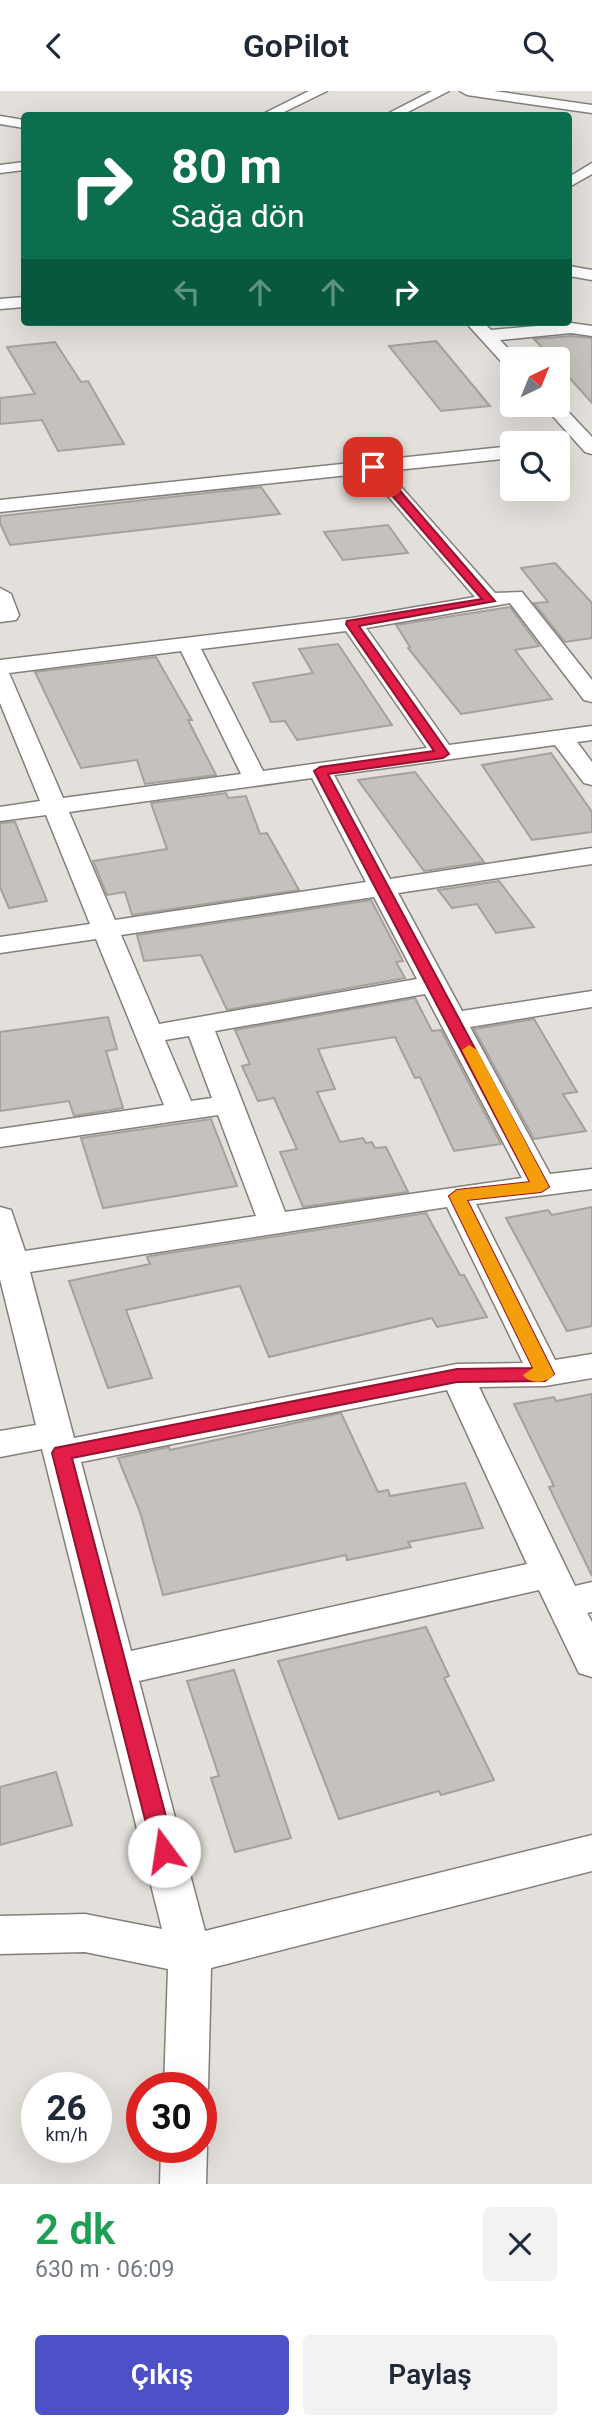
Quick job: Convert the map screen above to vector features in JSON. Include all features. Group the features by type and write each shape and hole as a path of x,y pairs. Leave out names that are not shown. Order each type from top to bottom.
{"street":[{"path":"274,112 320,91"},
{"path":"398,112 442,91"},
{"path":"467,91 592,109"},
{"path":"532,112 569,91"},
{"path":"0,120 21,124"},
{"path":"0,169 21,166"},
{"path":"572,181 592,167"},
{"path":"572,184 592,187"},
{"path":"572,272 591,275"},
{"path":"0,304 21,302"},
{"path":"477,326 500,351"},
{"path":"486,336 571,328 592,331"},
{"path":"563,417 584,441"},
{"path":"0,506 500,453"},
{"path":"373,467 489,601"},
{"path":"0,594 8,615 0,616"},
{"path":"0,667 352,624 515,597 592,695"},
{"path":"352,624 443,754"},
{"path":"188,643 256,780"},
{"path":"0,676 181,1111"},
{"path":"0,814 592,733"},
{"path":"561,737 592,778"},
{"path":"320,771 541,1187"},
{"path":"0,945 383,887 590,859"},
{"path":"150,1034 435,984"},
{"path":"454,1021 592,999"},
{"path":"199,1026 274,1223"},
{"path":"0,1137 229,1104"},
{"path":"12,1264 457,1196 592,1179"},
{"path":"457,1196 545,1374"},
{"path":"0,1217 190,1954 186,2072"},
{"path":"0,1444 59,1443 457,1376 545,1374 592,1366"},
{"path":"457,1376 569,1591 592,1662"},
{"path":"117,1669 569,1591"},
{"path":"0,1935 85,1933 190,1954 591,1856"},
{"path":"183,2184 184,2163"}],"building":[{"path":"571,336 592,338 592,403 570,378 570,347 542,347 534,339"},
{"path":"436,341 490,406 441,411 389,346"},
{"path":"55,342 81,382 88,381 124,444 58,451 42,420 0,424 0,398 35,394 7,347"},
{"path":"261,487 280,514 10,545 0,523 0,516"},
{"path":"388,525 408,553 343,560 324,532"},
{"path":"555,563 592,603 592,638 565,642 534,603 548,602 521,568"},
{"path":"510,607 539,646 515,650 552,699 461,714 408,648 410,647 396,625"},
{"path":"338,644 392,725 297,740 285,721 271,722 253,683 313,673 299,649"},
{"path":"156,657 192,720 188,720 216,775 145,784 137,760 81,768 35,672"},
{"path":"551,753 592,812 592,832 532,840 482,765"},
{"path":"415,772 484,862 424,871 358,780"},
{"path":"226,793 228,798 246,796 260,834 267,833 299,890 132,915 125,892 107,895 93,861 167,849 151,803"},
{"path":"15,822 47,901 9,908 0,887 0,823"},
{"path":"499,881 534,927 496,933 477,904 452,908 438,890"},
{"path":"371,900 403,961 396,962 405,978 227,1010 201,955 144,961 137,935"},
{"path":"415,998 432,1031 441,1030 501,1144 454,1151 420,1077 415,1078 395,1037 318,1049 335,1089 317,1092 340,1142 363,1138 366,1143 372,1142 375,1148 386,1147 408,1192 303,1207 280,1152 297,1149 274,1098 258,1101 242,1066 250,1064 235,1030"},
{"path":"108,1017 117,1049 106,1051 123,1108 74,1116 69,1101 0,1111 0,1032"},
{"path":"534,1019 577,1092 563,1094 586,1131 534,1139 474,1029"},
{"path":"211,1119 237,1186 103,1208 81,1138"},
{"path":"592,1207 592,1326 567,1331 506,1218 548,1210 552,1215"},
{"path":"426,1213 487,1317 437,1327 432,1318 269,1357 240,1286 126,1310 152,1378 108,1388 69,1281 150,1264 147,1257 150,1256"},
{"path":"592,1394 592,1576 549,1487 554,1486 514,1404 554,1397 556,1401"},
{"path":"341,1413 378,1492 388,1490 390,1496 465,1483 483,1528 408,1542 411,1547 347,1560 346,1555 163,1595 140,1512 118,1458 169,1447 170,1450"},
{"path":"426,1627 449,1676 444,1678 494,1780 441,1795 439,1791 339,1819 278,1661"},
{"path":"234,1670 291,1838 235,1852 211,1778 219,1776 187,1681"},
{"path":"56,1772 72,1825 0,1845 0,1787"}],"slow traffic":[{"path":"469,1050 541,1187 457,1196 545,1374 532,1375"}],"route":[{"path":"164,1851 61,1453 457,1376 545,1374 457,1196 541,1187 320,771 443,754 352,624 489,601 373,467"}]}
